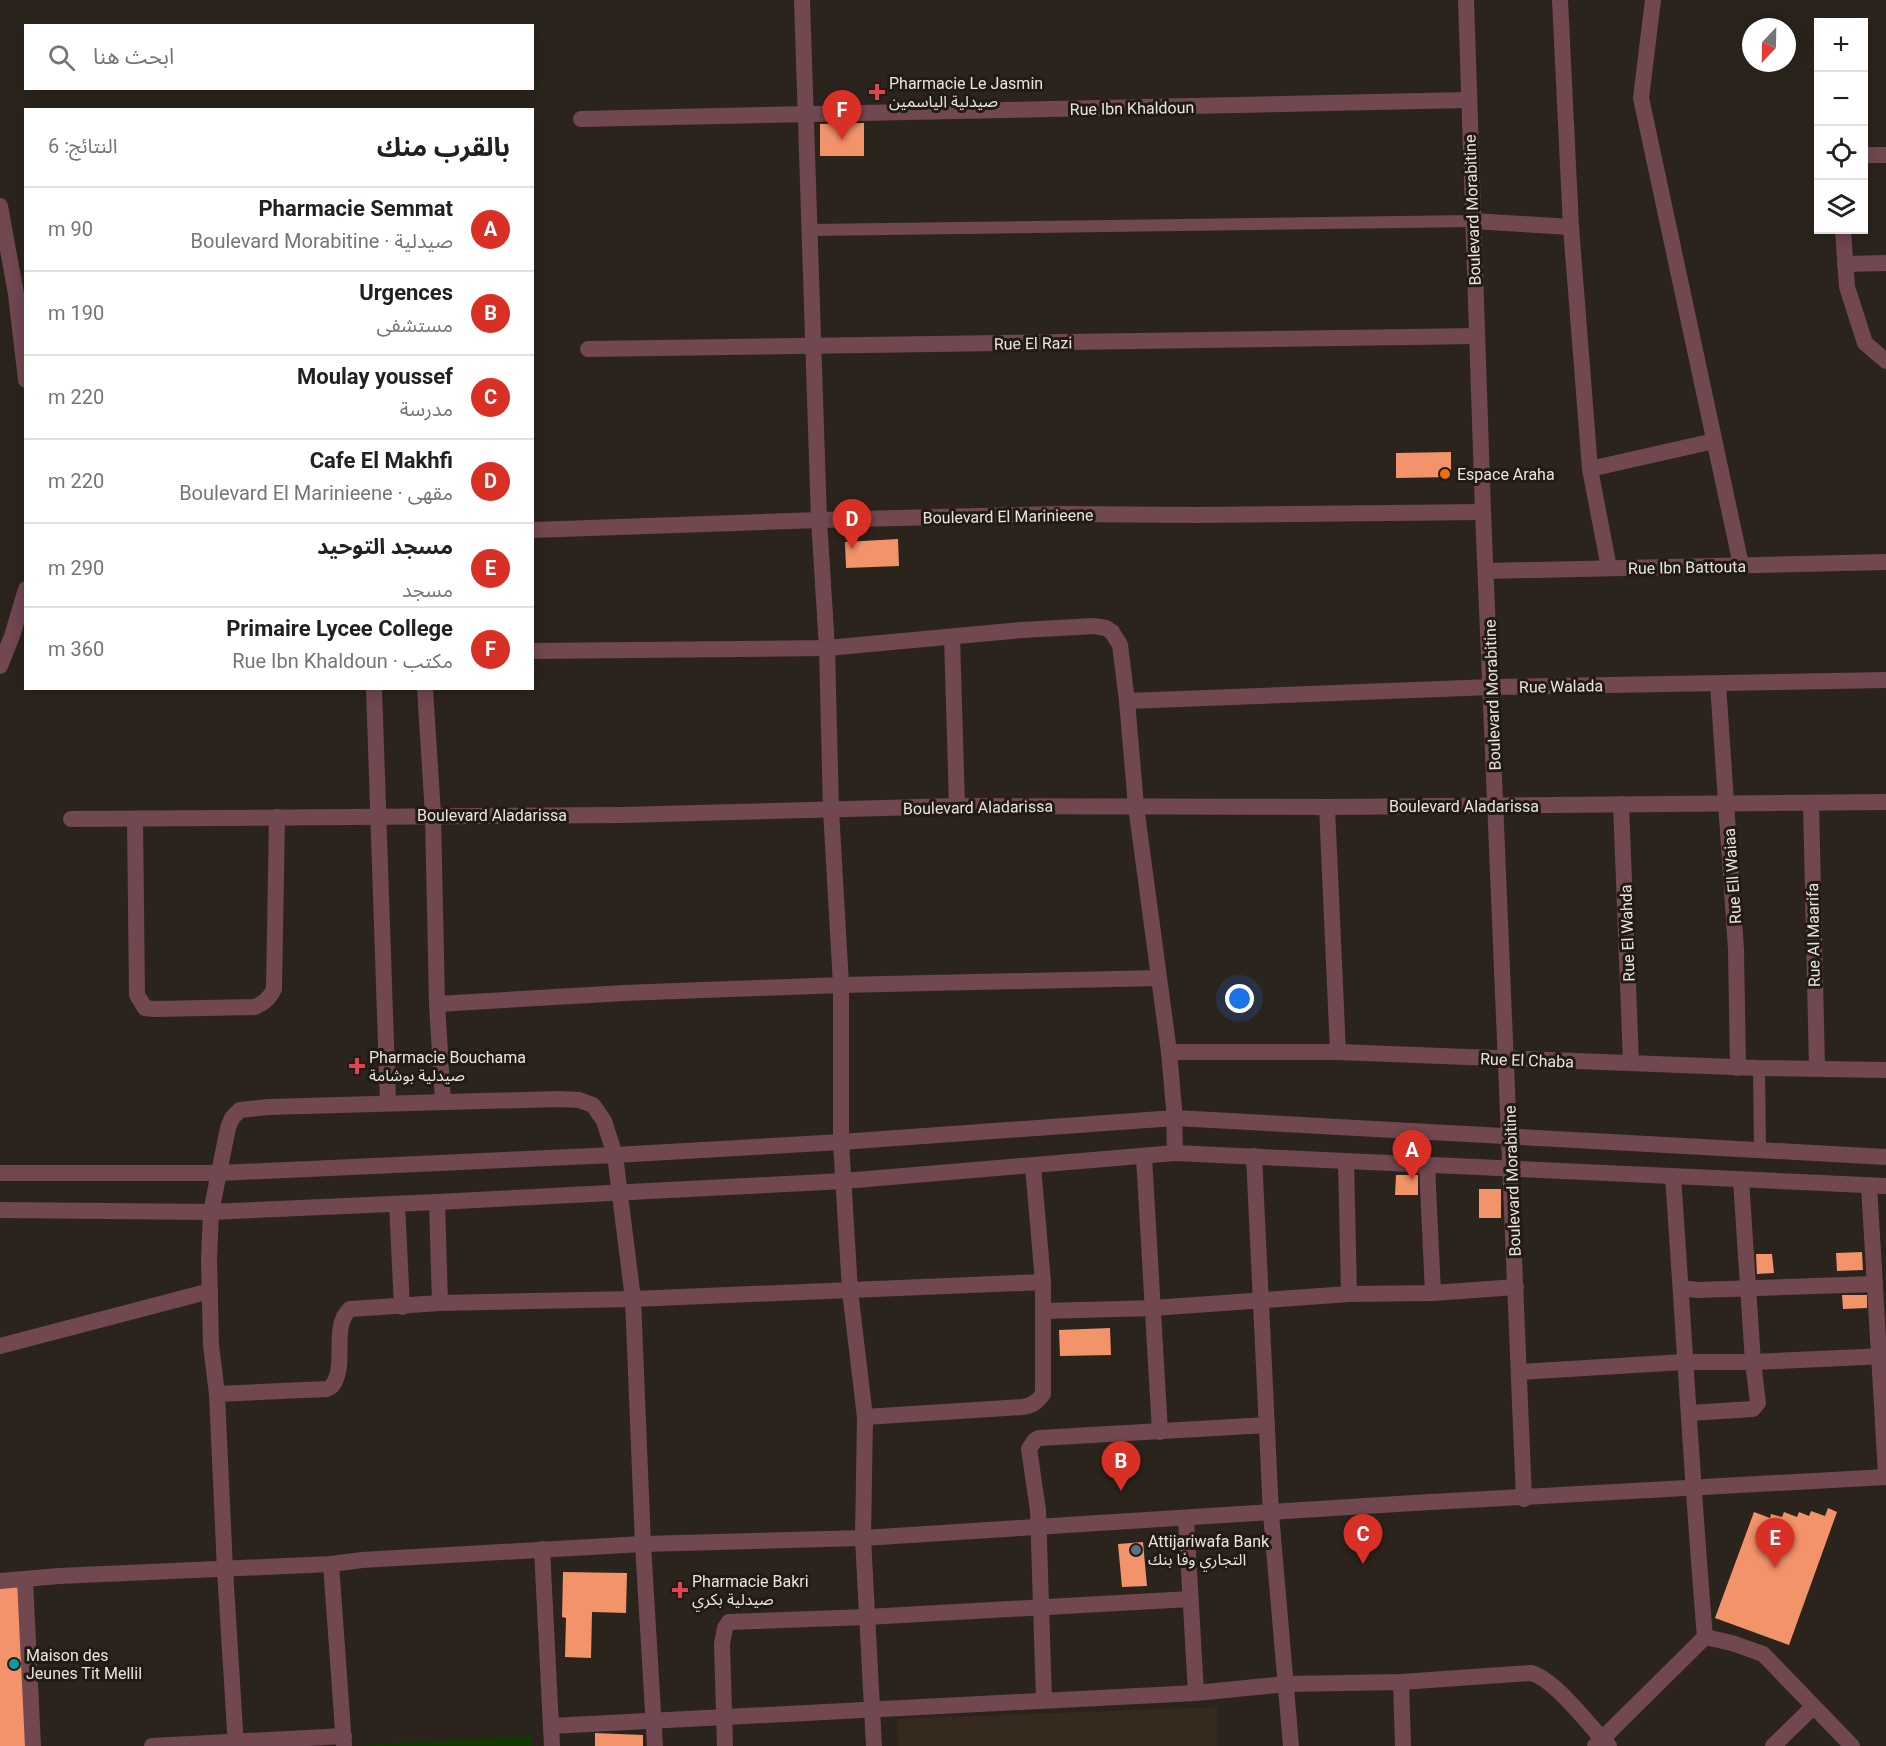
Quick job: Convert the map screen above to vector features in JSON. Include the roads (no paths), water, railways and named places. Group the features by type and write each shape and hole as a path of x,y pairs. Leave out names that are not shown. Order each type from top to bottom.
{"street":[{"path":"802,0 819,520 827,648 831,810 841,985 842,1142 850,1291 865,1417 863,1538 874,1746"},
{"name":"Boulevard Morabitine","path":"1466,0 1483,512 1524,1498"},
{"path":"1560,0 1571,227 1590,469 1609,568"},
{"path":"1653,0 1641,98 1741,565"},
{"name":"Rue Ibn Khaldoun","path":"581,119 1468,100"},
{"path":"1868,155 1886,155"},
{"path":"0,206 17,304 24,363"},
{"path":"810,230 1473,221 1571,227"},
{"path":"1843,234 1846,287 1865,343 1886,361"},
{"path":"1845,264 1886,263"},
{"name":"Rue El Razi","path":"588,349 1478,336"},
{"path":"1590,469 1714,441"},
{"name":"Boulevard El Marinieene","path":"534,530 1059,514 1483,512"},
{"name":"Rue Ibn Battouta","path":"1487,572 1886,562"},
{"path":"0,666 24,596"},
{"path":"534,651 827,648 1023,630 1094,626 1106,628 1115,635 1120,645 1136,806 1168,1052 1175,1118 1175,1153"},
{"path":"951,637 957,806"},
{"name":"Rue Walada","path":"1127,701 1492,687 1886,680"},
{"name":"Rue Ell Waiaa","path":"1718,684 1736,949 1738,1068"},
{"path":"374,690 388,1103"},
{"path":"426,690 434,815 437,1004 443,1101"},
{"name":"Rue Al Maarifa","path":"1811,802 1817,1068"},
{"name":"Boulevard Aladarissa","path":"71,819 622,815 957,806 1327,807 1886,802"},
{"name":"Rue El Wahda","path":"1621,804 1631,1063"},
{"path":"1327,807 1338,1052"},
{"path":"135,819 137,995 145,1008 165,1009 255,1007 266,1002 270,997 274,989 277,817"},
{"path":"437,1004 624,993 841,985 1158,978"},
{"name":"Rue El Chaba","path":"1168,1052 1338,1052 1738,1068 1886,1070"},
{"path":"1759,1068 1760,1149"},
{"path":"236,1744 217,1394 211,1345 210,1291 211,1212 232,1118 240,1110 268,1107 558,1099 593,1105 604,1121 615,1155 633,1299 643,1544 655,1746"},
{"path":"0,1173 219,1173 615,1155 842,1142 1175,1118 1886,1157"},
{"path":"0,1210 211,1212 397,1204 844,1181 1175,1153 1878,1186 1875,1284 1882,1356 1886,1475 863,1538 542,1549 331,1564 60,1576 0,1581"},
{"path":"1254,1156 1271,1514 1291,1746"},
{"path":"1144,1157 1161,1432"},
{"path":"1346,1161 1349,1294"},
{"path":"1427,1165 1433,1293"},
{"path":"865,1417 1023,1407 1036,1403 1043,1394 1043,1282 1033,1166"},
{"path":"551,1726 1196,1693 1286,1684 1401,1682 1531,1673 1539,1675 1554,1687 1602,1744 1705,1637 1692,1488 1690,1413 1684,1362 1673,1177"},
{"path":"1690,1413 1756,1407 1758,1404 1753,1362 1741,1180"},
{"path":"437,1202 440,1303"},
{"path":"397,1204 402,1306"},
{"path":"217,1394 327,1389 335,1383 342,1318 350,1309 440,1303 633,1299 1043,1282"},
{"path":"1681,1288 1697,1290 1875,1284"},
{"path":"1044,1311 1153,1308 1349,1294 1433,1293 1516,1287"},
{"path":"0,1346 210,1291"},
{"path":"1519,1372 1684,1362 1753,1362 1882,1356"},
{"path":"1044,1700 1038,1510 1029,1449 1035,1440 1267,1425"},
{"path":"1186,1519 1196,1693"},
{"path":"542,1549 552,1746"},
{"path":"152,1746 344,1741 331,1564"},
{"path":"25,1580 33,1746"},
{"path":"725,1746 722,1644 725,1628 729,1622 867,1617 1190,1599"},
{"path":"1705,1637 1732,1643 1763,1654 1852,1746"},
{"path":"1401,1682 1403,1746"},
{"path":"1773,1746 1813,1707"}],"place":[{"name":"Pharmacie Le Jasmin صيدلية الياسمين","path":"877,92"},
{"name":"Primaire Lycee College","path":"842,140"},
{"name":"Espace Araha","path":"1445,474"},
{"name":"Cafe El Makhfi","path":"852,549"},
{"name":"Pharmacie Bouchama صيدلية بوشامة","path":"357,1066"},
{"name":"Pharmacie Semmat","path":"1412,1180"},
{"name":"Urgences","path":"1121,1491"},
{"name":"Attijariwafa Bank التجاري وفا بنك","path":"1136,1550"},
{"name":"Moulay youssef","path":"1363,1564"},
{"name":"مسجد التوحيد","path":"1775,1568"},
{"name":"Pharmacie Bakri صيدلية بكري","path":"680,1590"},
{"name":"Maison des Jeunes Tit Mellil","path":"14,1664"}]}
